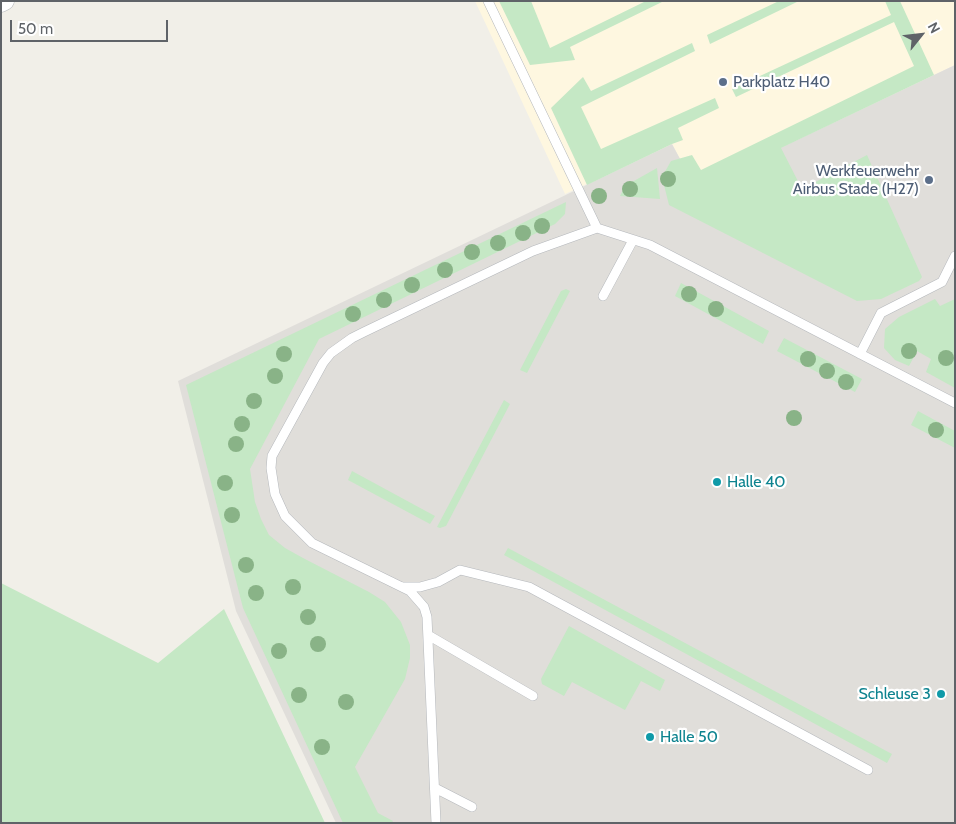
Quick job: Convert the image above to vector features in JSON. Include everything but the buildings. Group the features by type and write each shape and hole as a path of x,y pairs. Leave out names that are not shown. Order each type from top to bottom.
{"street":[{"path":"1,3 5,1"}],"lane":[{"path":"488,1 597,228"},
{"path":"436,823 427,617 424,607 418,598 400,586 312,544 286,516 274,494 271,468 272,456 313,380 331,353 352,338 534,251 597,228 650,245 955,403"},
{"path":"602,296 633,240"},
{"path":"860,354 881,313 942,282 955,256"},
{"path":"400,586 420,588 438,582 460,570 529,587 868,770"},
{"path":"428,635 533,696"},
{"path":"434,788 472,807"}],"shaded area":[{"name":"Parkplatz H40","path":"475,1 955,1 955,65 695,188 672,144 565,194"},
{"path":"955,65 955,823 336,823 236,611 178,381 672,144 696,188"}],"green space":[{"path":"499,1 531,1 550,48 646,1 664,1 570,47 575,60 530,65"},
{"path":"779,1 799,1 710,44 707,35"},
{"path":"885,1 900,1 934,75 781,148 802,189 867,155 922,277 919,281 881,299 857,301 669,205 662,177 671,161 692,155 701,170 914,66 894,22 736,97 732,89 891,15"},
{"path":"692,43 695,51 581,107 601,149 715,98 719,108 678,128 683,140 587,185 551,108 583,77 591,91"},
{"path":"657,168 660,199 620,196 625,186"},
{"path":"566,202 565,214 555,224 319,339 250,469 255,502 269,535 285,548 385,602 401,622 410,645 410,658 405,679 355,767 378,813 393,821 392,823 343,823 243,608 186,385"},
{"path":"681,283 769,331 763,344 675,296"},
{"path":"566,289 570,291 527,373 520,370 561,291"},
{"path":"935,299 940,306 955,299 955,388 926,372 931,359 917,351 909,366 895,360 884,348 885,329 899,317"},
{"path":"784,338 862,379 855,392 777,351"},
{"path":"504,400 510,404 446,526 437,527"},
{"path":"918,411 955,431 955,448 911,425"},
{"path":"352,471 435,516 430,524 348,480"},
{"path":"508,548 892,754 887,763 504,555"},
{"path":"1,583 158,663 224,609 325,823 1,823"},
{"path":"569,626 665,680 660,691 641,681 625,710 572,682 564,696 542,684 541,679"}],"place":[{"name":"Parkplatz H40","path":"723,82"},
{"name":"Werkfeuerwehr Airbus Stade (H27)","path":"929,180"},
{"name":"Halle 40","path":"717,482"},
{"name":"Schleuse 3","path":"941,694"},
{"name":"Halle 50","path":"650,737"}]}
